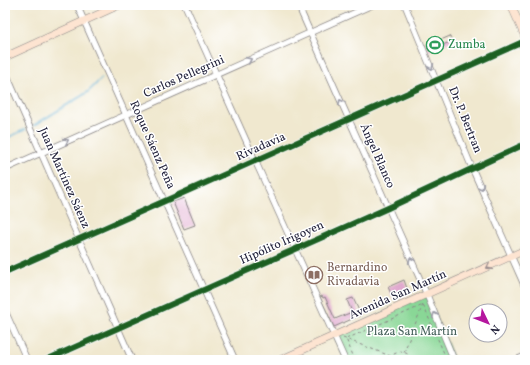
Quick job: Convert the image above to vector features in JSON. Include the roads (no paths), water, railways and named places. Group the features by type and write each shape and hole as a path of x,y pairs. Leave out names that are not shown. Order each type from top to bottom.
{"main road":[{"path":"5,57 119,5"},
{"path":"511,5 525,37"},
{"name":"Avenida San Martín","path":"280,360 525,250"}],"street":[{"name":"Roque Sáenz Peña","path":"77,5 235,360"},
{"path":"185,5 345,360"},
{"name":"Ángel Blanco","path":"298,5 427,295 454,360"},
{"name":"Carlos Pellegrini","path":"5,169 372,5"},
{"name":"Dr. P. Bertran","path":"405,5 472,168 525,287"},
{"name":"Rivadavia","path":"5,272 525,41"},
{"name":"Juan Martínez Sáenz","path":"5,71 132,360"},
{"name":"Hipólito Irigoyen","path":"46,360 388,208 525,144"},
{"path":"5,310 27,360"},
{"path":"516,360 525,356"}],"waterway":[{"path":"33,126 88,92 102,78"},
{"path":"5,139 26,129"}],"place":[{"name":"Zumba","path":"435,45"},
{"name":"Bernardino Rivadavia","path":"314,275"}],"park label":[{"name":"Plaza San Martín","path":"412,332"}]}
